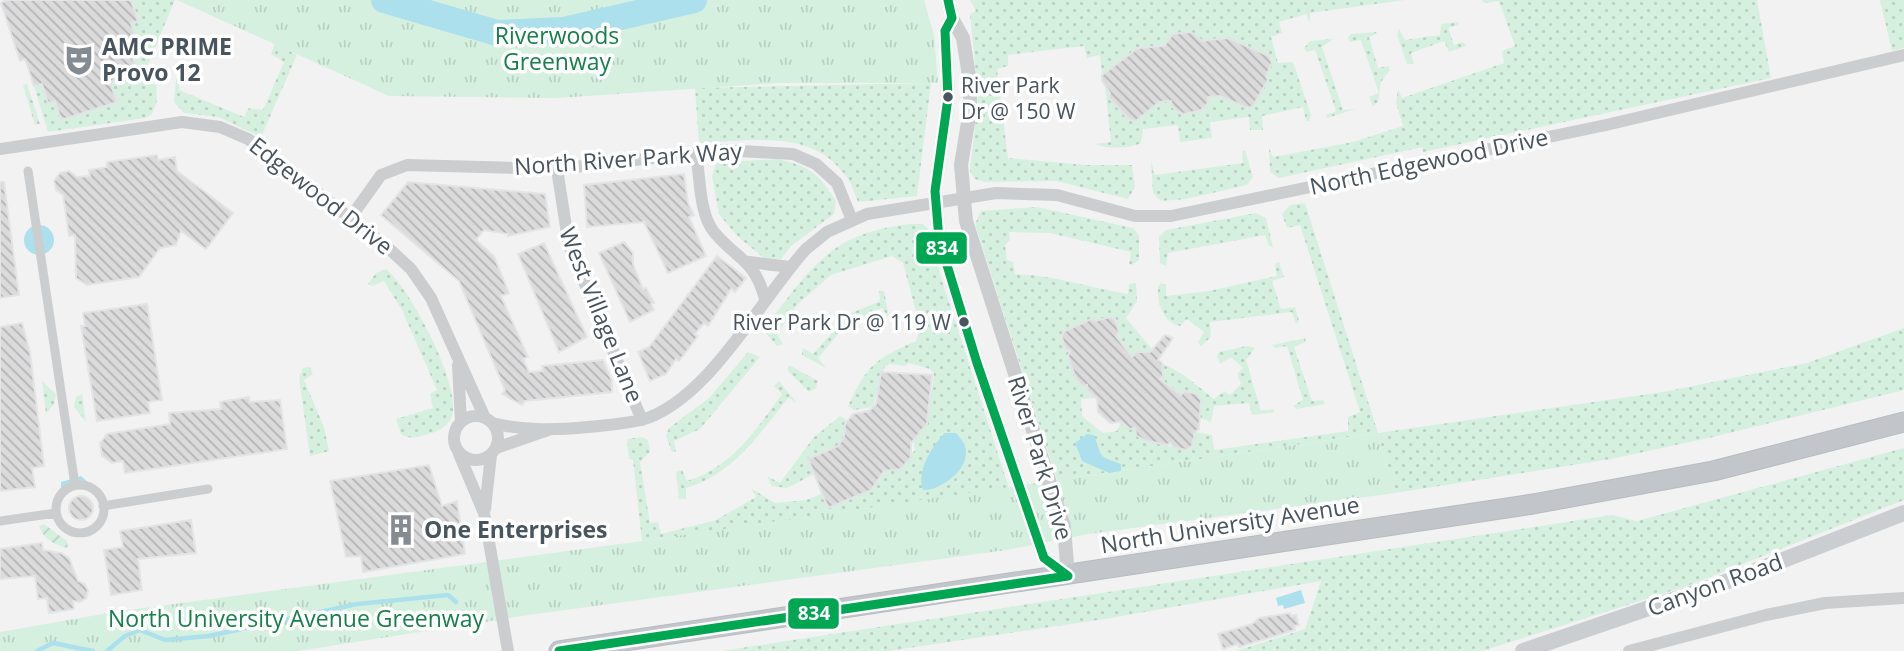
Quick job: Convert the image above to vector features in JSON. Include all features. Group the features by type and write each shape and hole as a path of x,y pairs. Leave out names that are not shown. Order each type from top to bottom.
{"highway":[{"name":"North University Avenue","path":"559,651 1068,576 1615,490 1713,471 1904,422"}],"main road":[{"name":"Canyon Road","path":"1524,651 1737,578 1904,513"}],"street":[{"path":"948,0 952,18"},
{"name":"River Park Drive","path":"952,18 963,38 970,82 970,110 956,200 966,220 1064,527 1068,576"},
{"name":"River Park Drive","path":"952,18 945,31 948,98 935,204 939,239 1044,558 1068,576"},
{"name":"North Edgewood Drive","path":"956,200 996,193 1057,195 1135,216 1171,216 1593,127 1904,55"},
{"name":"Edgewood Drive","path":"0,149 165,124 209,124 248,139 400,257 422,284 489,421"},
{"name":"North River Park Way","path":"351,217 381,174 407,165 557,169 696,153 750,150 793,154 816,164 837,183 852,220"},
{"path":"696,153 706,213 712,231 749,262 765,299"},
{"name":"West Village Lane","path":"557,169 569,246 642,419"},
{"path":"28,171 75,485"},
{"path":"484,513 454,438 461,422 468,417 548,430 642,419 672,406 692,391 790,267 815,240 852,220 882,211 956,200"},
{"path":"749,262 790,267"},
{"name":"Edgewood Drive","path":"458,361 461,422"},
{"path":"489,421 497,431 486,477 484,513 508,651"},
{"path":"459,454 475,461 548,430"},
{"path":"75,485 88,486 99,494 103,506 102,518 95,527 84,532 72,532 61,524 56,513 57,500 64,490 75,485"},
{"path":"103,506 208,489"},
{"path":"0,521 56,513"},
{"path":"1629,651 1825,603 1904,598"}],"green space":[{"path":"131,0 175,0 141,81 156,85 157,101 152,114 145,118 48,132 34,86 42,84 48,103 55,101 61,120 117,102 110,82 138,73 132,55 140,52 131,23 138,21"},
{"name":"Riverwoods Greenway","path":"177,0 924,0 934,35 938,83 779,83 558,98 389,96"},
{"path":"970,0 1405,0 1310,13 1310,23 1306,14 1279,22 1282,33 1271,37 1278,63 1293,62 1311,115 1309,121 1306,121 1303,107 1262,116 1263,130 1250,130 1249,117 1210,122 1212,138 1180,142 1178,125 1143,129 1141,143 1131,146 1112,148 1096,144 1111,142 1105,86 1116,106 1121,108 1129,119 1136,121 1159,102 1171,101 1183,114 1200,111 1208,103 1208,97 1220,96 1248,108 1253,106 1268,80 1266,76 1272,63 1269,56 1228,38 1202,41 1191,32 1173,34 1164,46 1138,48 1102,75 1100,55 1087,58 1084,46 1008,55 1008,66 997,69 1008,158 1085,165 1132,165 1135,187 1128,199 1056,181 984,182 975,179 970,171 978,96 970,14 976,11"},
{"path":"1482,0 1757,0 1771,78 1423,152 1422,147 1279,178 1270,172 1269,148 1273,157 1353,142 1403,126 1396,103 1398,89 1402,98 1504,63 1502,51 1515,46 1499,1 1484,3"},
{"path":"1880,0 1904,0 1904,48 1892,51"},
{"path":"1458,22 1458,25 1448,28 1454,45 1463,42 1466,46 1449,52 1444,41 1411,53 1414,64 1407,64 1397,35 1399,29 1405,40 1440,35 1441,24"},
{"path":"1351,34 1377,34 1369,37 1378,68 1389,66 1390,70 1381,82 1378,102 1373,106 1369,97 1379,93 1361,40 1350,42 1348,37"},
{"path":"1333,39 1322,47 1343,110 1355,109 1327,118 1326,115 1336,111 1315,50 1306,52 1304,48 1310,41"},
{"path":"275,43 297,55 261,137 218,117 184,113 174,102 176,79 180,77 179,90 244,117 249,108 263,110 284,62 271,54"},
{"path":"931,83 917,196 858,202 850,182 836,164 820,152 802,145 762,140 699,143 695,88"},
{"path":"27,84 40,124 35,125 23,85"},
{"path":"1245,150 1253,177 1247,185 1186,199 1161,201 1153,193 1151,161 1155,175 1243,163 1242,153"},
{"path":"777,159 812,172 836,201 834,214 791,246 781,259 764,258 736,235 719,214 712,176 716,163"},
{"path":"1305,203 1378,433 1663,392 1807,363 1904,328 1904,390 1611,459 1395,493 1377,433 1057,480 975,224 981,211 1037,207 1133,228 1139,235 1139,260 1132,265 1129,264 1131,252 1050,233 1009,232 1010,240 1005,245 1007,260 1013,262 1015,274 1057,279 1128,294 1129,284 1136,283 1137,301 1126,318 1152,349 1150,352 1137,352 1132,357 1116,336 1119,332 1115,320 1109,317 1096,321 1091,319 1063,332 1065,349 1070,351 1068,357 1076,379 1082,385 1087,385 1087,390 1095,398 1081,399 1082,416 1103,433 1117,431 1121,422 1130,429 1135,428 1136,435 1144,440 1186,450 1195,432 1212,435 1214,450 1348,431 1348,417 1360,412 1300,225 1287,228 1282,214 1290,205"},
{"path":"1256,213 1266,218 1273,247 1269,246 1265,235 1168,253 1166,266 1160,263 1159,237 1166,230"},
{"path":"910,224 923,224 930,232 941,277 1009,488 642,541 633,460 629,459 627,439 642,437 648,440 650,452 640,462 650,523 658,522 661,534 716,520 756,497 751,488 775,503 806,500 826,492 835,502 872,488 890,466 903,464 915,450 913,436 928,417 934,374 930,369 909,363 905,366 885,366 873,407 854,410 848,406 861,381 874,365 916,341 920,327 903,263 892,256 831,275 797,305 777,334 783,344 777,346 765,332 802,280 828,254 855,237"},
{"path":"1279,262 1284,277 1272,281 1281,309 1295,307 1299,321 1296,324 1292,312 1210,322 1211,337 1201,346 1198,342 1204,332 1187,319 1180,326 1174,324 1162,311 1158,293 1161,283 1166,285 1166,296 1209,291 1277,276 1275,264"},
{"path":"386,269 408,296 432,338 442,361 453,402 452,416 447,425 435,432 416,437 401,434 396,419 433,408 430,394 437,390 402,310 384,281 372,286 368,284 376,273"},
{"path":"879,291 884,291 889,318 882,308 846,325 818,358 826,368 802,355 803,348 813,354 849,314 880,301"},
{"path":"1305,338 1306,342 1294,347 1312,401 1323,400 1325,404 1296,409 1293,406 1303,400 1287,346 1275,348 1272,345"},
{"path":"1247,346 1255,348 1246,360 1261,411 1273,409 1275,412 1252,415 1249,403 1214,406 1211,422 1200,418 1184,391 1181,395 1160,379 1162,363 1184,375 1214,399 1224,391 1230,395 1241,384 1237,374 1243,368 1231,357 1220,364 1217,356 1219,352"},
{"path":"748,352 760,357 700,429 674,441 676,451 672,452 666,436 669,428 709,398"},
{"path":"789,365 818,381 816,388 809,392 788,371"},
{"path":"310,367 313,374 304,380 324,427 329,451 310,456 299,378 303,368"},
{"path":"42,381 56,394 54,404 46,414"},
{"path":"779,381 796,402 788,398 744,452 718,473 686,488 686,499 679,499 676,472 682,470 687,481 703,475 730,457 752,434 782,394 774,386"},
{"path":"82,394 86,422 74,407 76,397"},
{"path":"840,416 846,420 844,437 838,446 809,459 814,474 787,488 772,486 767,476 780,483 814,437"},
{"name":"North University Avenue Greenway","path":"1377,433 1395,493 1088,534 1007,550 529,615 298,651 0,651 0,632 114,612 642,541"},
{"path":"1904,448 1904,500 1687,586 1482,651 1236,651 1305,629 1321,581 1105,619 888,651 721,651 1612,515 1637,521"},
{"path":"44,524 67,541 68,548 47,538 39,526"}],"water":[{"path":"39,225 49,230 54,240 49,250 39,255 29,250 24,240 29,230"},
{"path":"945,433 956,433 966,449 965,459 951,478 937,487 923,490 923,467 930,452"},
{"path":"1087,434 1094,435 1104,457 1121,464 1121,471 1109,473 1082,461 1075,443"},
{"path":"81,476 90,484 88,488 76,487 68,493 61,490 61,482"},
{"path":"1301,590 1305,603 1284,609 1283,605 1278,606 1276,598"}],"building":[{"name":"AMC PRIME Provo 12","path":"6,0 131,0 138,21 131,23 140,52 132,55 138,73 110,82 117,102 61,120 55,101 48,103 42,84 34,86 25,59 20,61 1,3"},
{"path":"1191,32 1202,41 1228,38 1269,56 1272,63 1266,76 1268,80 1253,106 1248,108 1220,96 1208,97 1208,103 1200,111 1183,114 1172,107 1171,101 1159,102 1136,121 1129,119 1109,98 1110,93 1102,81 1102,75 1138,48 1164,46 1173,34"},
{"path":"157,155 158,160 175,157 177,171 233,213 206,249 181,231 176,245 160,248 139,277 87,285 76,278 75,235 69,236 63,195 56,190 54,181 60,173 69,171 77,177 90,176 89,170 107,167 107,162"},
{"path":"684,174 688,203 694,215 689,217 706,256 668,273 644,222 587,227 584,185"},
{"path":"0,182 4,182 19,295 0,298"},
{"path":"408,182 545,194 550,227 508,236 484,230 476,240 494,256 509,293 501,296 528,357 523,359 529,372 543,371 542,366 603,360 612,381 612,392 525,401 522,405 502,394 505,390 459,281 381,215"},
{"path":"624,242 633,253 633,264 643,289 646,288 654,303 651,304 654,310 630,322 599,253"},
{"path":"544,243 587,337 559,352 518,254"},
{"path":"717,256 746,278 735,292 731,289 708,326 704,323 695,334 698,336 679,361 676,359 666,374 650,381 638,352 649,347"},
{"path":"147,304 162,400 148,402 150,413 97,421 81,326 85,326 83,313"},
{"path":"1109,317 1115,319 1119,332 1116,336 1132,357 1137,352 1150,352 1165,335 1173,338 1158,360 1162,363 1163,376 1160,379 1181,395 1184,391 1197,394 1201,400 1199,429 1195,432 1192,446 1186,450 1173,447 1171,443 1166,445 1144,440 1136,435 1135,428 1130,429 1121,422 1110,423 1098,412 1097,399 1087,390 1087,385 1082,386 1076,379 1068,356 1070,351 1065,349 1063,332 1091,319 1096,321"},
{"path":"22,323 30,352 44,466 32,468 35,487 0,491 0,327"},
{"path":"881,372 932,375 927,424 911,443 911,457 901,469 884,471 871,490 828,508 808,459 838,446 844,437 845,424 853,414 869,411 876,404"},
{"path":"249,397 250,402 280,400 287,449 125,473 123,461 112,463 102,456 100,443 107,434 170,424 169,413 221,409 220,402"},
{"name":"One Enterprises","path":"429,465 442,506 457,501 465,554 363,572 361,556 346,557 330,481"},
{"path":"81,496 92,503 93,508 86,519 81,520 70,513 69,508 76,497"},
{"path":"191,520 196,553 138,559 142,590 111,595 104,550 123,547 120,531"},
{"path":"42,543 43,550 61,553 69,558 78,581 85,584 88,591 86,598 80,602 73,601 74,609 49,613 47,598 38,599 35,576 0,579 0,549"},
{"path":"1290,613 1291,616 1296,615 1299,625 1294,626 1295,630 1239,647 1238,644 1223,649 1218,634 1252,624 1259,618"}],"waterway":[{"path":"384,0 497,33 564,30 694,0"},
{"path":"107,651 125,636 140,630 165,640 209,636 357,604 448,595 456,602"},
{"path":"37,651 53,643 93,651"}],"transit line":[{"name":"834","path":"948,0 952,18 945,31 948,98 935,191 939,239 977,363 1044,558 1068,576"},
{"name":"834","path":"559,651 1068,576"}],"place":[{"name":"AMC PRIME Provo 12","path":"79,60"},
{"name":"River Park Dr @ 150 W","path":"948,97"},
{"name":"River Park Dr @ 119 W","path":"964,322"},
{"name":"One Enterprises","path":"401,530"}]}
